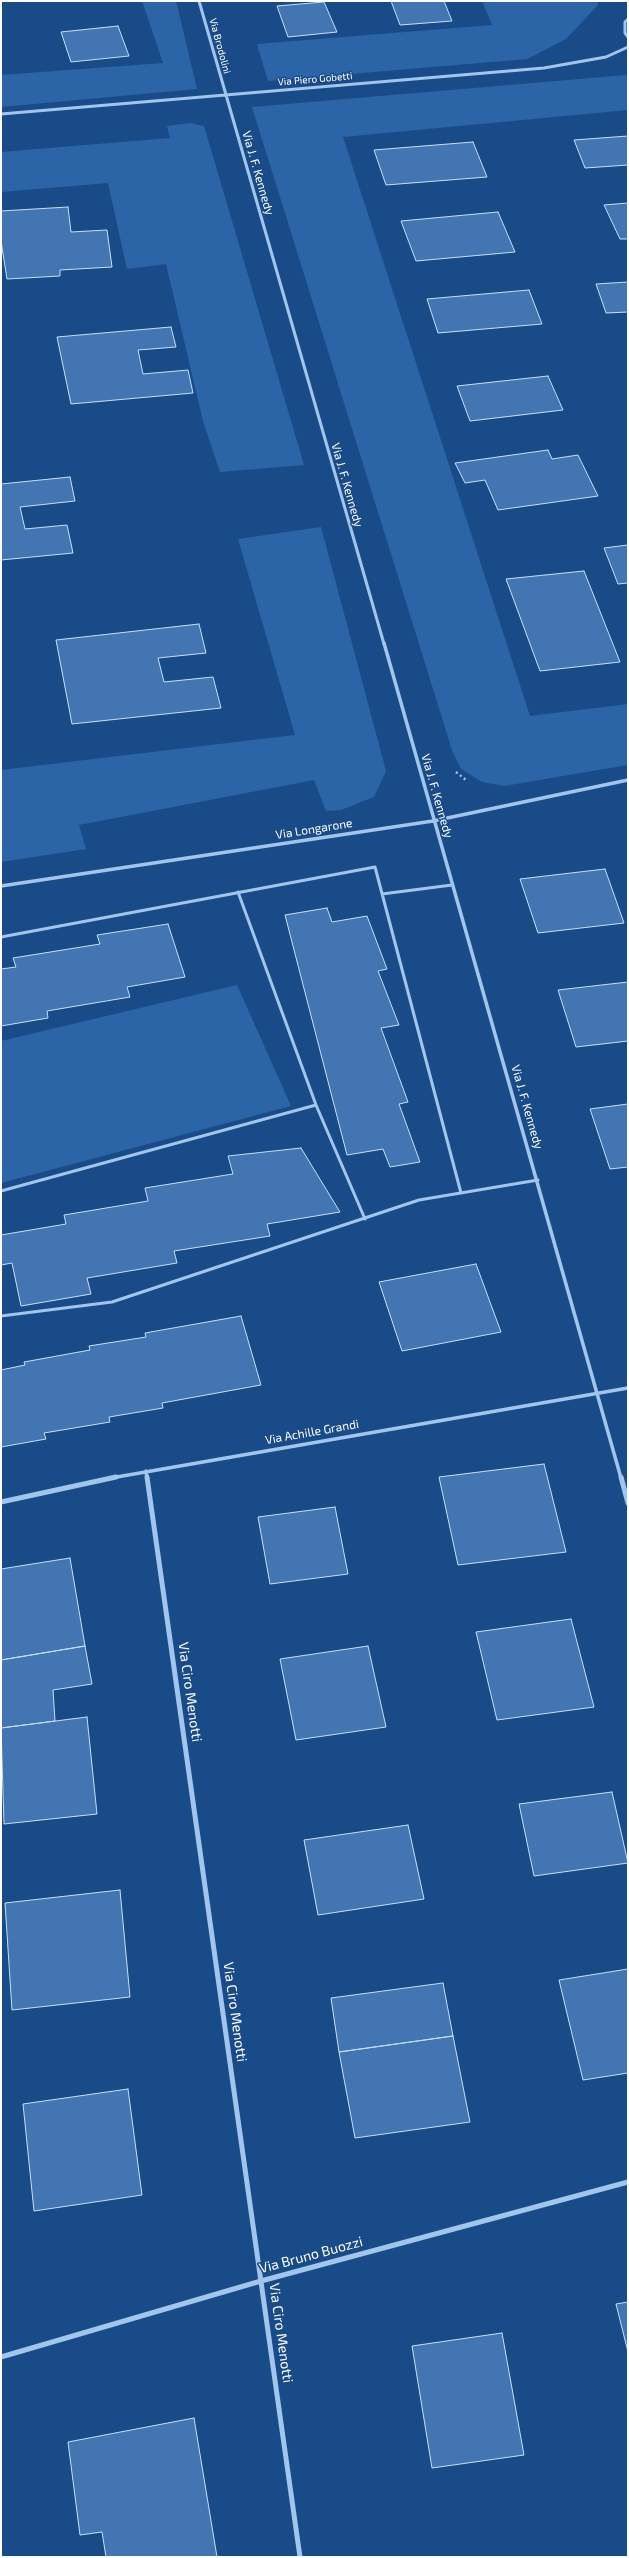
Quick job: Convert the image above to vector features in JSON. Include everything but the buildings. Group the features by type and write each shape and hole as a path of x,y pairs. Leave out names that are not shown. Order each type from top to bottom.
{"street":[{"name":"Via Brodolini","path":"199,1 225,95"},
{"path":"628,19 625,22 625,33 628,37"},
{"name":"Via Piero Gobetti","path":"1,114 544,68 606,57 628,47"},
{"name":"Via J. F. Kennedy","path":"225,95 433,821 538,1180 599,1394 628,1503"},
{"name":"Via Longarone","path":"1,886 433,821 628,780"},
{"name":"Via Achille Grandi","path":"1,1502 146,1471 628,1388"},
{"name":"Via Ciro Menotti","path":"146,1471 300,2557"},
{"name":"Via Bruno Buozzi","path":"1,2357 261,2281 628,2182"}],"lane":[{"path":"1,937 238,892 375,868 461,1193"},
{"path":"382,894 452,886"},
{"path":"238,892 316,1105 365,1219"},
{"path":"1,1191 316,1105"},
{"path":"1,1316 112,1302 419,1200 538,1180"}],"path":[{"path":"453,769 468,781"}],"shaded area":[{"path":"142,1 176,1 197,89 1,107 1,75 163,63"},
{"path":"482,1 597,1 598,5 566,39 527,59 268,81 257,44 492,25"},
{"path":"626,75 628,79 628,110 343,137 530,716 628,704 628,765 504,786 482,782 461,769 452,750 252,107"},
{"path":"190,123 204,126 304,465 220,472 203,421 166,264 127,269 108,183 1,192 1,152 170,138 167,126"},
{"path":"321,527 386,771 374,797 341,810 326,811 314,780 79,825 86,849 1,862 1,770 295,735 238,539"},
{"path":"237,985 291,1106 1,1183 1,1041"}]}
